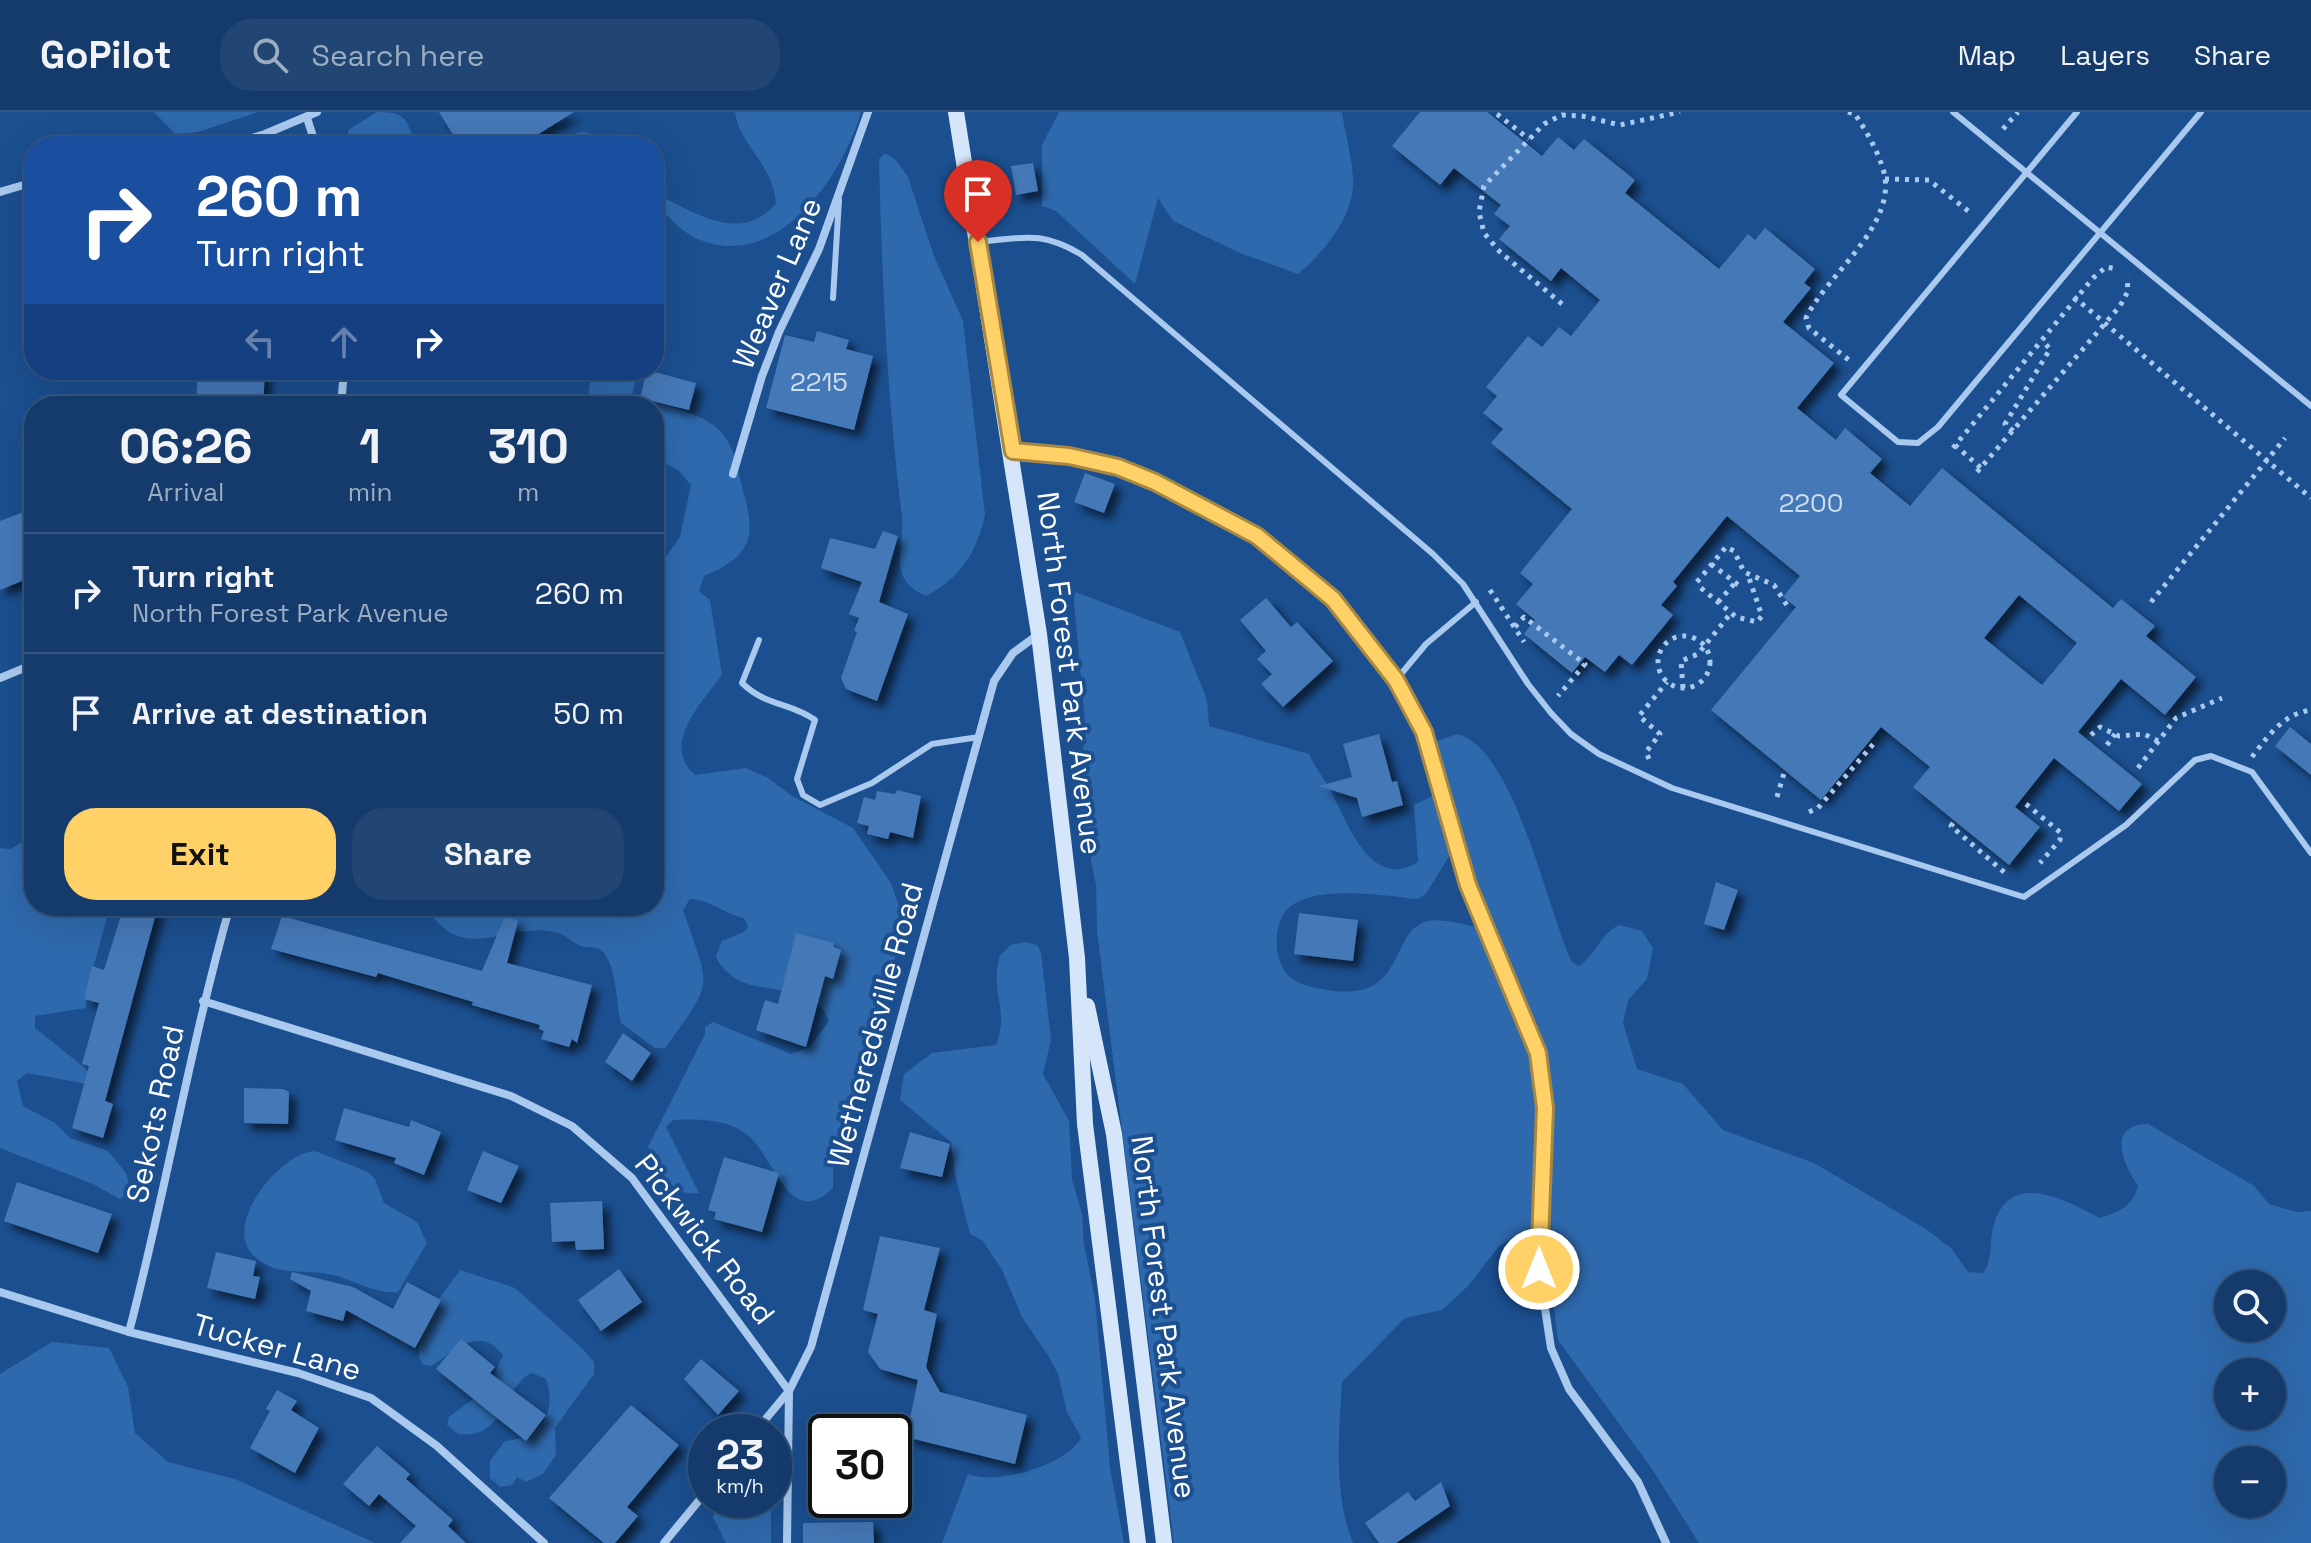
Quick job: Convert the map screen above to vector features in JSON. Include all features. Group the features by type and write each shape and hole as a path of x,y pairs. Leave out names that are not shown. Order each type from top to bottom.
{"main road":[{"name":"North Forest Park Avenue","path":"956,112 1013,451 1039,634 1077,958 1085,1124 1138,1543"},
{"name":"North Forest Park Avenue","path":"1077,958 1114,1134 1164,1543"}],"street":[{"path":"255,136 317,112"},
{"name":"Weaver Lane","path":"733,474 773,347 840,197 868,112"},
{"path":"307,118 313,136"},
{"path":"0,192 24,185"},
{"path":"1013,451 1069,456 1118,467 1155,482 1257,536 1333,599 1396,680 1424,732 1468,885 1538,1053 1545,1108 1539,1269 1551,1348 1569,1389 1638,1482 1666,1543"},
{"name":"Wetheredsville Road","path":"770,1414 789,1391 811,1347 994,681 1013,653 1039,634"},
{"path":"0,678 24,668"},
{"name":"Sekots Road","path":"129,1332 163,1199 203,1001 227,916"},
{"name":"Pickwick Road","path":"203,1001 511,1096 572,1126 632,1178 789,1391"},
{"name":"Tucker Lane","path":"0,1292 129,1332 298,1373 371,1398 437,1446 544,1543"},
{"path":"787,1543 789,1391"},
{"path":"664,1543 688,1514"}],"lane":[{"path":"1953,112 2311,406"},
{"path":"2077,112 1841,395 1898,442 1908,444 1927,439 2201,112"},
{"path":"833,298 840,197"},
{"path":"978,242 1041,236 1061,242 1082,255 1433,554 1476,602 1528,684 1551,713 1571,734 1629,771 2024,897 2126,825 2195,760 2211,756 2252,772 2311,853"},
{"path":"1396,680 1426,644 1476,602"},
{"path":"759,640 742,683 759,699 805,713 815,720 797,779 803,795 820,805 872,783 932,744 979,737"}],"path":[{"path":"1562,304 1500,252 1484,233 1479,212 1484,186 1544,124 1562,115 1582,116 1620,125 1680,112"},
{"path":"2003,129 2018,112"},
{"path":"1853,113 1874,147 1885,179 1878,216 1862,244 1815,299 1806,318 1809,328 1853,364"},
{"path":"1497,114 1529,139"},
{"path":"1885,179 1929,180 1976,216"},
{"path":"2106,267 2118,270 2129,279 2128,291 2105,323 1979,470 1954,446 2074,297 2106,267"},
{"path":"2074,297 2311,498"},
{"path":"2013,431 2005,424 2050,349 2042,340"},
{"path":"2151,602 2285,438"},
{"path":"1726,547 1734,551 1748,574 1762,616 1757,622 1744,621 1731,613 1699,585 1711,564 1726,547"},
{"path":"1711,564 1738,585 1718,602"},
{"path":"1748,574 1774,585 1788,607"},
{"path":"1487,586 1530,652"},
{"path":"1683,688 1681,661 1698,654 1731,613"},
{"path":"1515,627 1524,617 1585,664 1558,696"},
{"path":"1690,637 1704,646 1710,662 1705,678 1683,688 1667,682 1659,667 1666,643 1690,637"},
{"path":"1636,757 1652,764 1646,752 1660,734 1639,716 1667,682"},
{"path":"1550,687 1566,705"},
{"path":"2138,768 2176,718 2222,698"},
{"path":"2252,757 2281,722 2296,713 2311,710"},
{"path":"2091,735 2100,727 2115,734 2144,734 2158,741"},
{"path":"2107,745 2115,734"},
{"path":"1798,816 1818,808 1876,741"},
{"path":"1777,797 1784,773"},
{"path":"2026,804 2061,833 2060,840 2030,875"},
{"path":"1953,823 1951,826 2015,881 1987,872"}],"shaded area":[{"path":"154,112 258,112 198,132 175,134"},
{"path":"377,112 391,113 404,118 412,135 349,136 348,130"},
{"path":"735,112 861,112 839,164 802,213 779,231 753,243 725,246 696,238 684,231 664,212 664,198 716,221 732,223 748,222 762,216 776,203 769,176 738,124"},
{"path":"1059,112 1342,112 1352,168 1351,199 1334,235 1298,274 1240,253 1173,221 1158,198 1135,284 1056,211 1042,206 1042,145"},
{"path":"582,132 596,136 569,136"},
{"path":"885,153 896,160 908,177 934,256 963,321 985,515 972,553 965,563 949,581 926,596 908,583 900,565 902,517 889,383 882,249 879,159"},
{"path":"591,380 636,380 632,395 635,396 588,396"},
{"path":"664,405 704,419 726,438 745,497 750,526 744,549 722,567 704,576 699,591 710,600 722,675 688,724 683,737 685,763 695,775 746,768 853,828 891,883 905,924 833,1168 833,1188 817,1199 804,1201 793,1195 755,1142 737,1128 720,1122 673,1120 666,1127 699,1193 681,1191 673,1186 648,1147 705,1034 705,1027 713,1022 791,1054 810,1047 829,1021 820,1006 807,997 758,987 728,973 716,957 722,941 744,932 748,926 744,918 704,901 690,899 683,910 699,955 703,983 693,1008 665,1048 655,1048 621,1023 611,968 601,950 580,946 559,933 540,930 471,939 456,935 440,925 433,916 664,916 664,560 680,537 691,485 679,471 664,463"},
{"path":"1073,591 1180,632 1207,700 1209,726 1309,754 1353,835 1374,861 1387,868 1401,869 1418,862 1414,805 1436,794 1451,853 1426,894 1418,899 1342,893 1304,899 1290,907 1281,919 1277,942 1280,960 1288,975 1316,988 1346,992 1368,988 1382,979 1415,928 1433,920 1476,927 1512,999 1529,1044 1538,1115 1534,1234 1512,1239 1499,1246 1468,1286 1442,1310 1405,1318 1342,1382 1340,1484 1353,1543 1174,1543 1097,931 1096,885 1081,811 1079,769 1086,733"},
{"path":"1457,734 1478,746 1496,768 1512,799 1572,962 1579,966 1619,925 1642,931 1653,948 1647,979 1628,1000 1623,1023 1637,1069 1683,1084 1723,1130 1814,1163 1926,1229 1952,1249 1968,1272 1983,1273 1986,1269 1999,1212 2009,1200 2022,1194 2052,1196 2100,1218 2119,1211 2129,1203 2138,1186 2124,1157 2122,1139 2126,1131 2135,1126 2148,1124 2254,1186 2269,1204 2296,1212 2311,1211 2311,1543 1699,1543 1650,1466 1558,1340 1544,1226 1551,1121 1547,1070 1534,1028 1477,894 1434,742"},
{"path":"24,841 24,916 107,916 87,991 86,1008 35,1016 35,1028 95,1076 92,1085 27,1073 17,1081 23,1106 55,1123 70,1138 108,1151 126,1173 131,1191 120,1199 93,1184 0,1148 0,848 10,849"},
{"path":"1026,942 1037,945 1041,952 1051,1040 1043,1074 1069,1121 1072,1180 1082,1213 1084,1244 1095,1299 1110,1468 1124,1543 942,1543 968,1474 996,1477 1030,1471 1061,1457 1081,1438 1067,1412 1058,1374 1022,1317 1002,1270 983,1241 970,1234 955,1174 951,1142 900,1100 904,1074 932,1053 996,1045 1001,1022 997,979 1000,955 1011,945"},
{"path":"315,1151 368,1172 375,1179 384,1203 417,1222 427,1243 398,1292 379,1291 328,1274 270,1267 253,1255 245,1242 245,1226 259,1192 286,1164"},
{"path":"460,1270 515,1288 594,1362 594,1374 555,1428 556,1455 543,1474 526,1482 517,1477 512,1485 500,1487 490,1478 490,1461 505,1441 528,1435 543,1421 550,1402 546,1379 532,1373 523,1379 486,1429 474,1434 458,1434 447,1425 449,1417 488,1388 503,1355 484,1341 475,1341 457,1348 431,1366 422,1364 419,1340 423,1327"},
{"path":"52,1342 109,1348 128,1387 135,1433 168,1462 235,1479 375,1543 0,1543 0,1374"},
{"path":"714,1518 771,1518 771,1543 726,1543"}],"building":[{"path":"439,112 574,112 535,136 454,136"},
{"path":"1420,112 1487,112 1542,156 1558,137 1574,150 1584,139 1635,180 1625,193 1719,269 1748,234 1755,240 1765,228 1815,269 1804,283 1811,288 1783,322 1834,363 1797,408 1836,440 1845,428 1882,459 1870,473 1910,506 1942,468 2113,608 2121,599 2155,626 2146,636 2196,677 2165,715 2121,679 2078,732 2142,784 2119,811 2054,758 2015,807 2040,827 2009,865 1913,787 1930,767 1881,727 1821,800 1711,710 1796,607 1783,597 1800,576 1727,516 1673,582 1677,586 1661,605 1673,615 1632,665 1619,655 1605,672 1585,657 1572,673 1524,634 1535,620 1516,604 1533,584 1520,573 1572,509 1491,443 1503,429 1483,413 1497,396 1486,387 1528,336 1542,347 1559,327 1571,336 1600,300 1561,268 1551,281 1499,239 1510,226 1494,214 1501,205 1454,168 1440,185 1392,146","holes":["2019,595 2077,643 2042,685 1984,638"]},
{"path":"1033,163 1038,191 1016,195 1011,166"},
{"path":"817,331 849,340 846,349 873,356 854,430 766,408 785,335 814,342"},
{"path":"664,375 696,383 689,410 664,404 664,396 640,396 644,380 664,380"},
{"path":"197,380 264,380 264,396 197,396"},
{"path":"1085,473 1115,484 1104,513 1074,502"},
{"path":"24,512 24,580 0,590 0,521"},
{"path":"883,531 898,536 879,602 908,614 877,701 846,689 841,678 859,618 849,614 862,582 821,568 830,538 875,549"},
{"path":"1266,598 1291,627 1297,622 1333,661 1283,707 1261,684 1272,674 1257,659 1266,651 1240,620"},
{"path":"2290,727 2311,744 2311,775 2275,746"},
{"path":"1379,734 1392,782 1397,781 1403,805 1362,817 1357,798 1319,786 1352,777 1343,744"},
{"path":"897,790 921,796 913,838 890,832 888,839 867,834 869,826 857,823 864,797 875,800 877,791 895,794"},
{"path":"1716,882 1738,890 1724,930 1704,924"},
{"path":"1299,913 1358,920 1353,961 1294,954"},
{"path":"121,916 155,916 105,1101 113,1104 103,1138 72,1128 89,1066 82,1064 99,1003 84,999 92,966 104,970"},
{"path":"282,916 482,971 505,916 518,921 507,963 592,985 577,1043 572,1039 569,1047 541,1039 544,1031 539,1029 540,1025 472,1005 473,1002 378,973 376,977 271,949"},
{"path":"796,933 834,943 833,947 841,950 833,979 825,976 806,1047 756,1030 765,1000 778,1004"},
{"path":"623,1033 651,1053 632,1081 605,1062"},
{"path":"244,1088 283,1089 289,1092 288,1124 244,1123"},
{"path":"344,1108 409,1127 411,1120 441,1132 424,1175 394,1163 396,1158 335,1140"},
{"path":"910,1132 950,1144 942,1177 900,1168"},
{"path":"483,1151 519,1166 501,1203 467,1190"},
{"path":"724,1157 779,1173 762,1232 714,1219 716,1212 708,1210"},
{"path":"17,1182 112,1214 98,1253 4,1221"},
{"path":"602,1201 604,1249 576,1250 575,1241 552,1242 550,1203"},
{"path":"880,1236 940,1248 924,1310 937,1314 926,1367 940,1392 1027,1415 1015,1464 912,1438 911,1414 918,1380 880,1369 868,1352 878,1314 863,1310"},
{"path":"216,1252 256,1261 253,1276 260,1277 255,1299 207,1288"},
{"path":"619,1269 642,1302 601,1331 578,1300"},
{"path":"292,1272 353,1287 393,1309 407,1282 441,1300 415,1348 346,1310 343,1321 306,1311 311,1291 290,1279"},
{"path":"461,1339 495,1367 490,1373 546,1415 526,1441 436,1369"},
{"path":"701,1359 739,1391 717,1414 684,1379"},
{"path":"277,1390 297,1401 291,1410 319,1428 295,1473 250,1448 270,1411 266,1409"},
{"path":"631,1405 679,1445 627,1507 638,1516 615,1543 604,1543 549,1498"},
{"path":"377,1446 410,1474 406,1479 453,1520 448,1526 466,1543 400,1543 416,1526 379,1494 369,1506 343,1484"},
{"path":"1441,1482 1450,1506 1396,1543 1379,1543 1365,1523 1408,1492 1415,1501"},
{"path":"873,1522 874,1543 803,1543 803,1523"}],"route":[{"path":"978,242 1013,451 1069,456 1118,467 1155,482 1257,536 1285,556 1333,599 1364,635 1414,711 1431,750 1468,885 1538,1053 1545,1108 1539,1269"}]}
